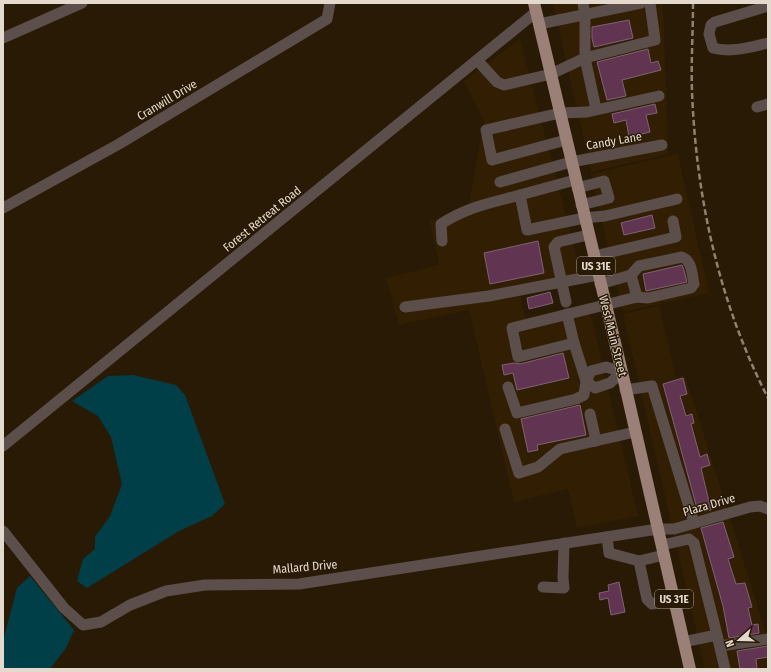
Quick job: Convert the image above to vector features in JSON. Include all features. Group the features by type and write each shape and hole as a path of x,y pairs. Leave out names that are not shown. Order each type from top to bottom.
{"main road":[{"name":"West Main Street","path":"535,7 588,235 622,372 690,669"}],"street":[{"path":"3,38 82,3"},
{"name":"Cranwill Drive","path":"3,208 119,144 327,19 330,3"},
{"path":"583,3 585,15 585,58 596,109"},
{"path":"539,24 641,3"},
{"path":"477,60 497,82 504,85 550,74 585,58 655,40 650,3"},
{"path":"768,6 715,22 711,25 709,34 710,42 713,48 721,50 730,51 768,44"},
{"name":"Forest Retreat Road","path":"3,446 477,60 535,7"},
{"path":"566,140 492,160 486,130 560,113 587,112 659,96"},
{"path":"757,107 768,104"},
{"name":"Candy Lane","path":"500,182 571,162 662,145"},
{"path":"442,241 440,224 473,207 520,195 576,184 604,181 609,198 581,205"},
{"path":"520,195 527,230 584,218 605,216 677,199"},
{"path":"594,256 676,237 673,221"},
{"path":"588,235 556,244 554,247 574,343 586,381 595,388 610,383 622,372"},
{"path":"405,307 477,298 562,282 631,275 639,266 682,257 689,263 694,284 691,288 648,298 637,297 605,305 567,308 512,328 518,356 574,343"},
{"path":"631,275 637,297"},
{"path":"508,387 517,413 576,399 584,395 586,381 591,372 606,367 622,372"},
{"path":"625,390 652,386 694,523"},
{"path":"590,414 596,441"},
{"path":"506,429 519,473 538,467 560,449 635,432"},
{"name":"Plaza Drive","path":"658,529 674,529 750,506 760,506 768,509"},
{"name":"Mallard Drive","path":"3,532 64,608 83,625 101,622 130,604 166,591 205,585 299,584 658,529"},
{"path":"607,537 609,552 638,561 689,539 694,543 725,669"},
{"path":"543,587 564,588 564,543"},
{"path":"638,561 647,600 652,604 674,600"},
{"path":"684,642 717,635"},
{"path":"720,646 768,639"}],"shaded area":[{"path":"553,3 663,3 668,154 591,172"},
{"path":"520,39 581,274 519,287 525,318 588,303 638,516 577,528 568,489 514,502 469,310 399,325 386,278 439,265 430,222 469,203 484,121 464,81"},
{"path":"678,154 709,293 623,312 591,174"},
{"path":"659,306 676,378 685,375 766,633 768,633 768,669 705,669 623,314"}],"water":[{"path":"133,375 176,385 185,395 225,504 212,516 179,531 87,588 77,581 83,559 95,549 95,537 110,516 122,484 111,437 98,416 72,401 108,376"},
{"path":"30,576 74,630 66,648 50,669 3,669 3,641 17,588"}],"building":[{"path":"629,20 633,38 594,47 592,27"},
{"path":"648,49 651,63 658,61 661,70 622,80 626,96 607,100 597,62"},
{"path":"655,104 657,113 646,115 650,132 629,137 626,120 614,123 612,114"},
{"path":"652,215 655,228 624,235 621,223"},
{"path":"538,241 544,273 490,284 484,253"},
{"path":"682,265 687,282 646,291 643,274"},
{"path":"550,292 553,303 529,309 527,298"},
{"path":"563,353 569,378 517,390 513,373 504,375 502,365 514,363 520,364"},
{"path":"683,378 687,394 680,396 686,416 692,414 694,423 691,424 700,457 707,454 710,465 701,468 711,510 698,512 663,384"},
{"path":"580,405 586,435 537,445 538,450 528,452 521,419"},
{"path":"723,522 734,557 728,559 736,584 745,583 752,607 748,608 752,625 758,624 759,633 729,638 723,606 701,528"},
{"path":"619,582 625,612 611,615 608,598 600,600 599,593 609,591 608,585"},
{"path":"768,646 768,657 756,659 757,669 740,669 737,651"}],"railway":[{"path":"693,3 692,91 694,131 705,210 723,287 736,325 768,398"}]}
